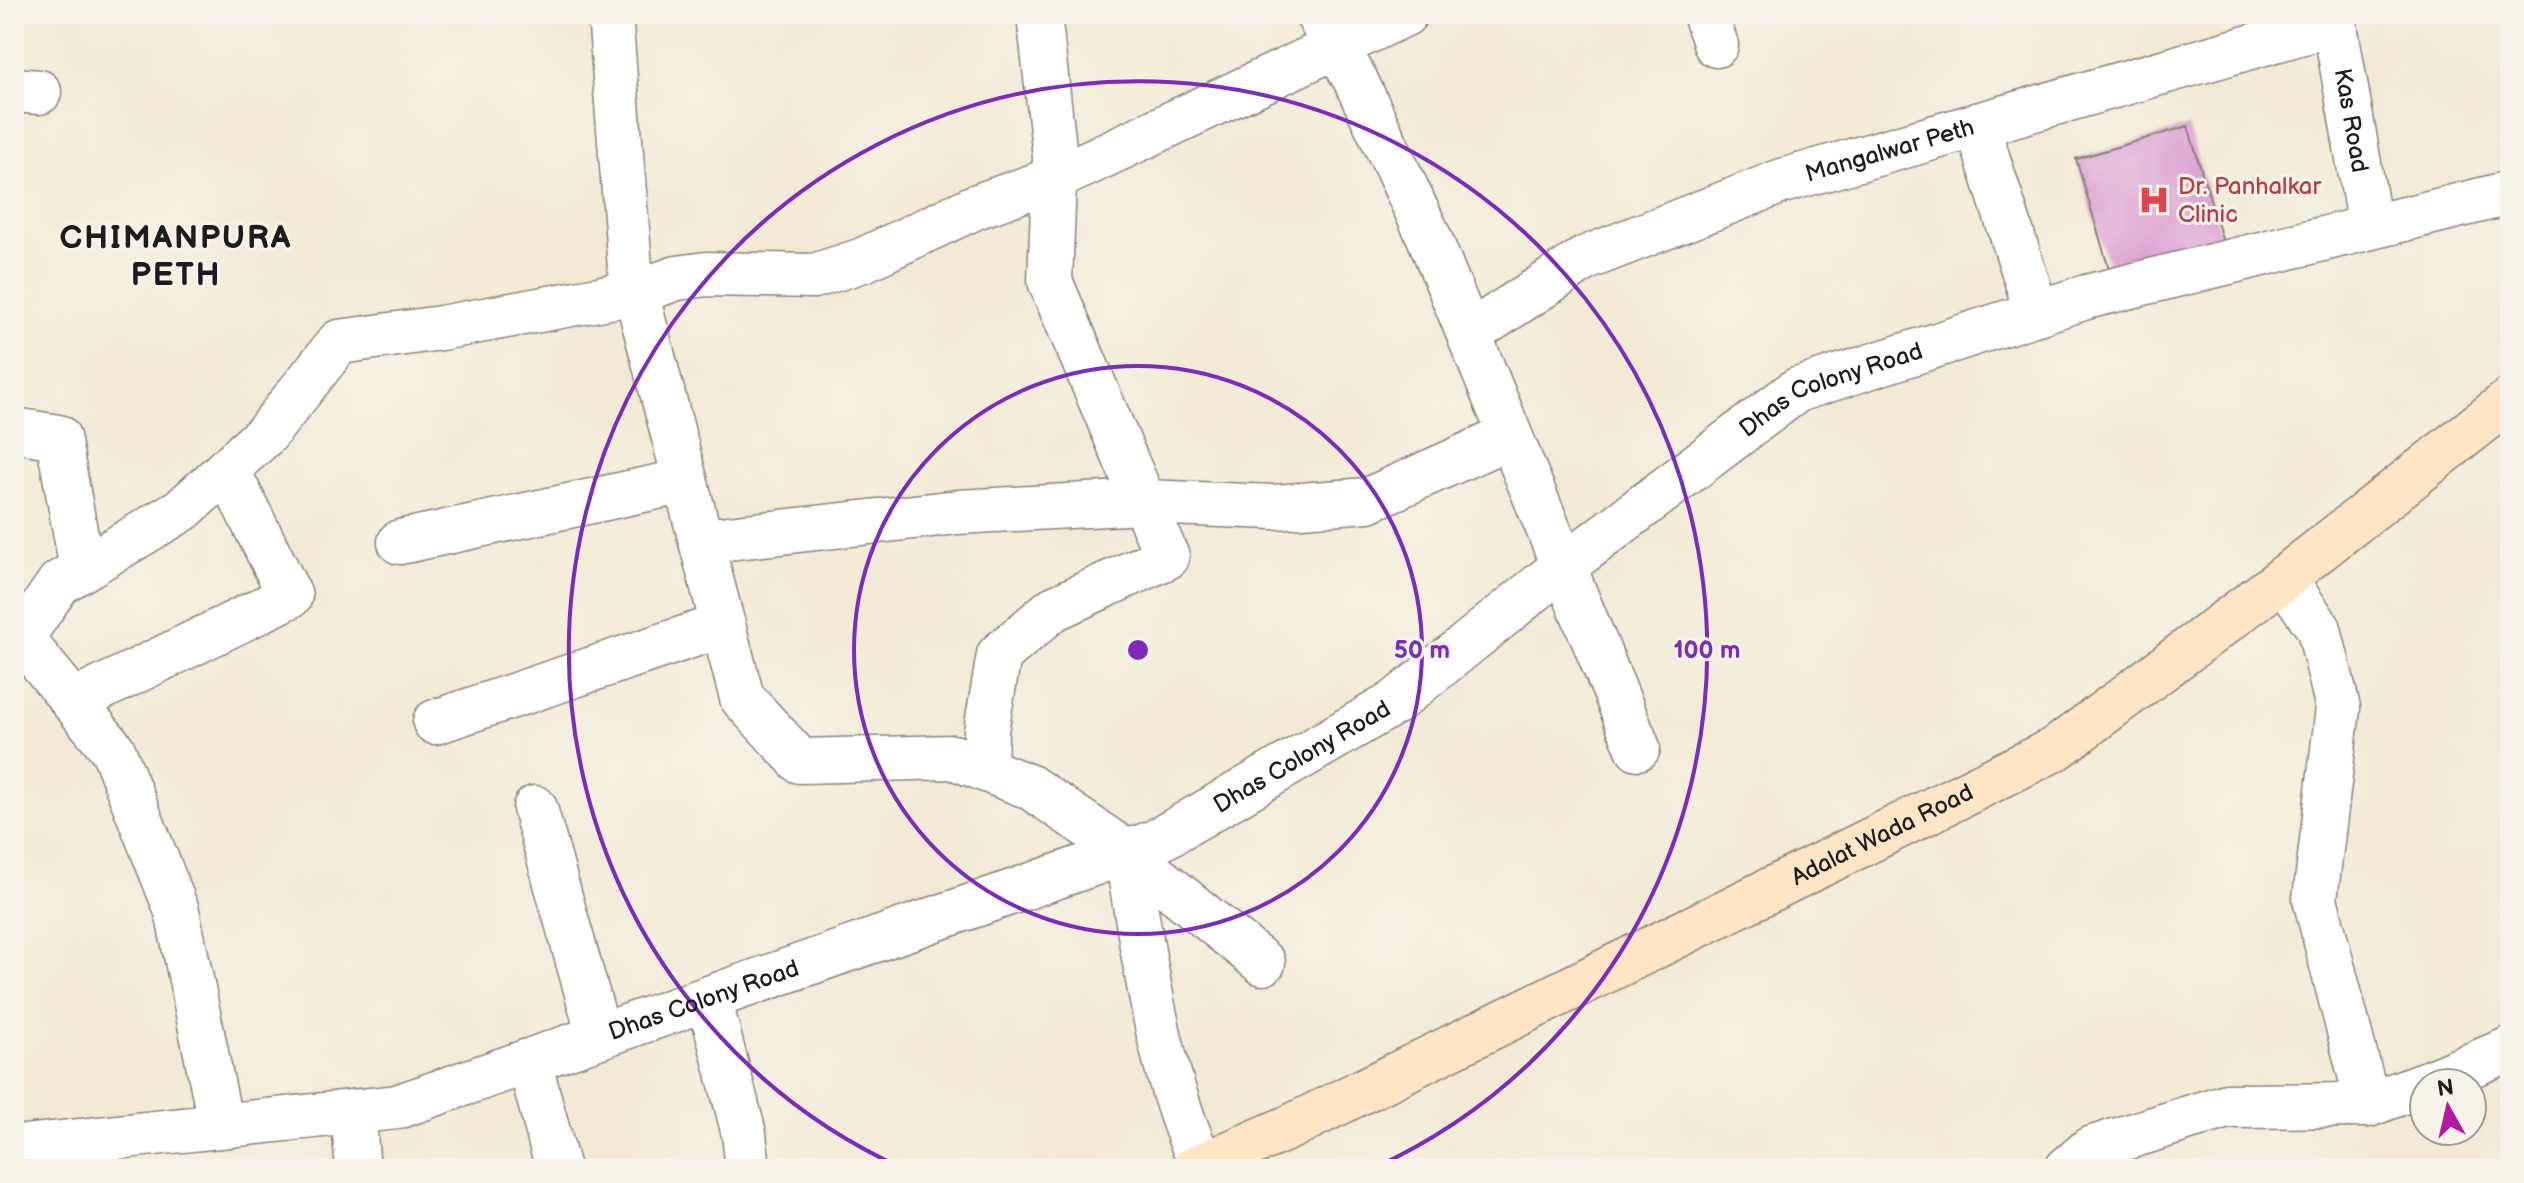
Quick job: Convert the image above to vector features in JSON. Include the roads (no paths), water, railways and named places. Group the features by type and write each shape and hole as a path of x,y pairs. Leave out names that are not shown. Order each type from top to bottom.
{"main road":[{"name":"Adalat Wada Road","path":"1197,1166 1290,1127 2057,748 2284,578 2510,400"}],"street":[{"path":"610,14 630,268 742,698 800,761 953,757 1030,787 1126,852 1263,963"},
{"path":"985,769 986,731 999,655 1053,609 1167,557 1050,281 1054,179 1039,14"},
{"path":"221,1126 177,911 113,750 18,644 59,583 183,509 267,433 339,342 636,292 677,278 706,274 814,276 863,260 975,207 1054,179 1326,31 1405,14"},
{"name":"Mangalwar Peth","path":"1469,334 1586,258 1782,181 2333,18"},
{"name":"Kas Road","path":"2333,18 2370,227"},
{"path":"1326,31 1355,79 1429,237 1638,748"},
{"path":"1977,125 2037,313"},
{"name":"Dhas Colony Road","path":"14,1148 397,1107 1155,842 1394,703 1564,566 1797,390 2086,297 2510,193"},
{"path":"14,430 58,437 82,569"},
{"path":"701,541 958,512 1143,502 1274,507 1368,500 1510,436"},
{"path":"73,702 290,596 227,469"},
{"path":"400,542 685,481"},
{"path":"2284,578 2319,629 2338,708 2315,899 2368,1105"},
{"path":"435,722 723,625"},
{"path":"535,808 599,1036"},
{"path":"1126,852 1157,1020 1197,1166"},
{"path":"709,998 744,1134 748,1169"},
{"path":"2471,1067 2510,1049"},
{"path":"529,1061 558,1169"},
{"path":"2067,1169 2090,1149 2227,1106 2368,1105 2408,1091"},
{"path":"353,1112 358,1169"}],"place":[{"name":"Dr. Panhalkar Clinic","path":"2154,200"}],"district":[{"name":"CHIMANPURA PETH","path":"176,256"}]}
